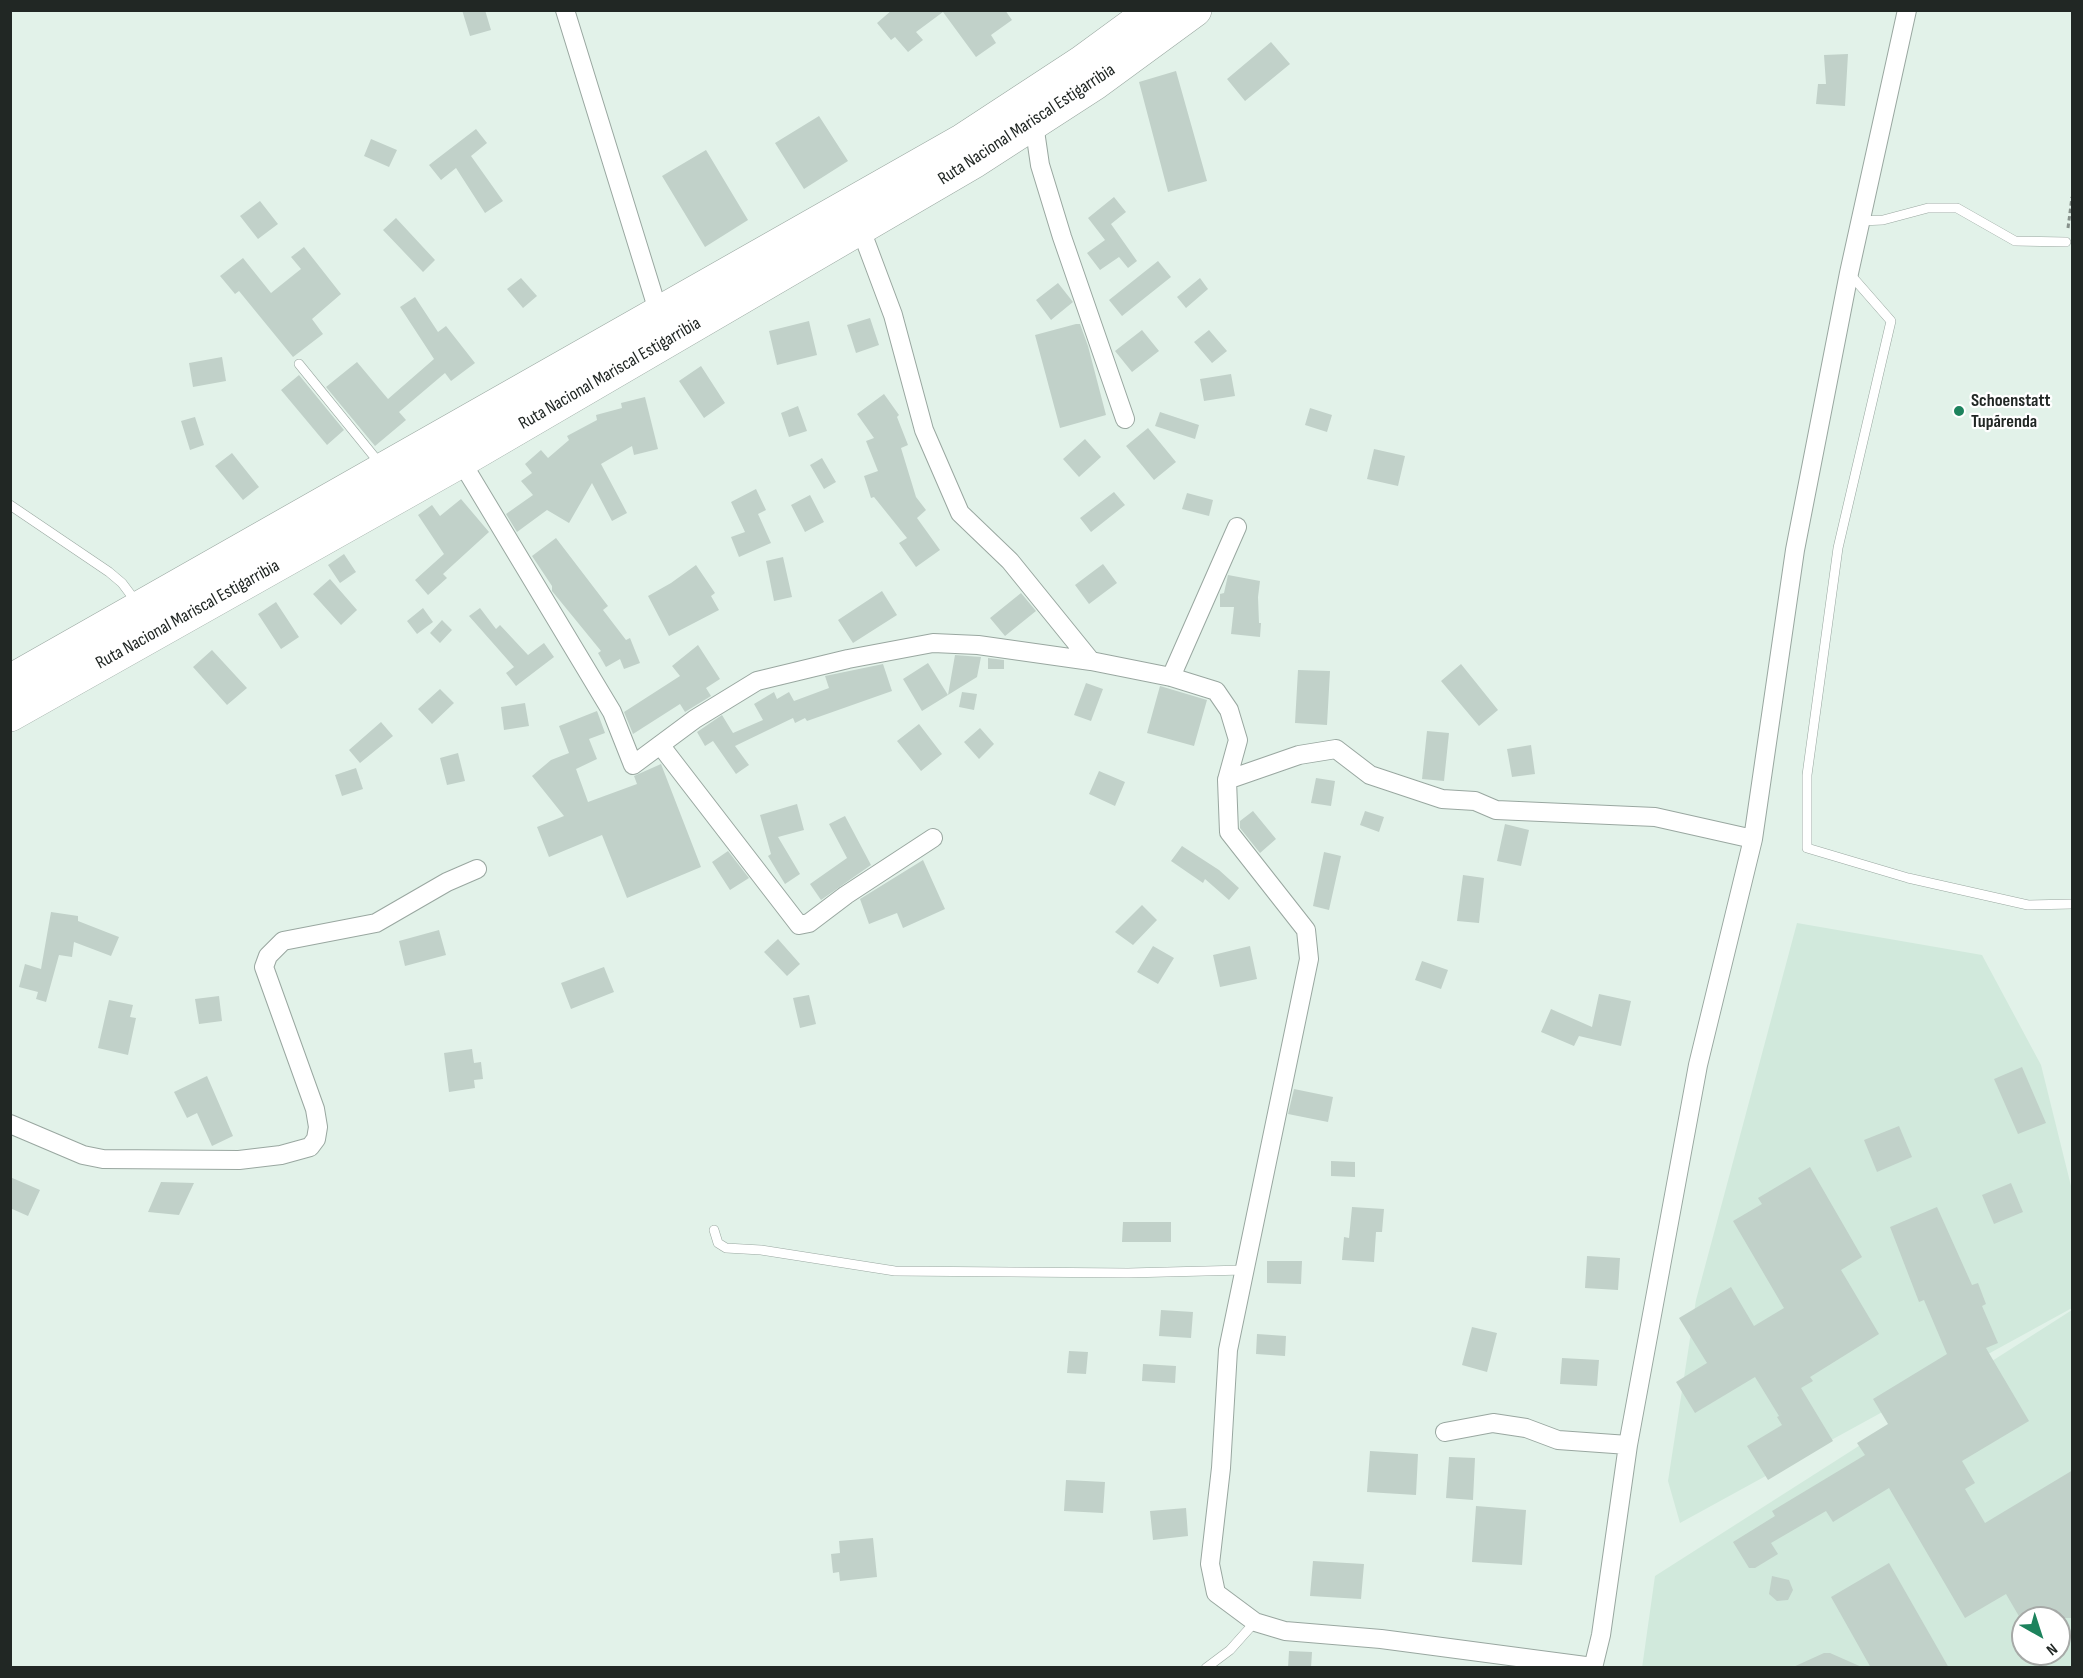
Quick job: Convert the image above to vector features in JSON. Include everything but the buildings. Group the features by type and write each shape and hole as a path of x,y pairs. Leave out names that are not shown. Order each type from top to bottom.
{"highway":[{"name":"Ruta Nacional Mariscal Estigarribia","path":"10,681 963,140 1082,62 1153,10"},
{"name":"Ruta Nacional Mariscal Estigarribia","path":"10,715 461,461 1034,124 1195,10"}],"street":[{"path":"565,10 659,314"},
{"path":"461,461 612,712 633,765 695,719 757,681 848,659 933,643 978,645 1091,661 1171,677 1216,691 1229,710 1238,740 1227,780 1229,832 1306,930 1309,959 1228,1350 1221,1468 1210,1564 1216,1593 1256,1622 1285,1631 1457,1648 1593,1667 1601,1635 1628,1445 1698,1065 1753,839 1795,550 1849,273 1907,10"},
{"path":"1034,124 1041,165 1062,237 1125,419"},
{"path":"860,227 893,315 924,429 960,513 1010,561 1091,661"},
{"path":"1171,677 1237,527"},
{"path":"661,746 799,925 810,923 846,895 933,838"},
{"path":"1227,780 1299,755 1336,749 1370,775 1442,799 1475,801 1496,810 1655,817 1753,839"},
{"path":"10,1124 83,1155 103,1159 239,1160 281,1155 310,1147 316,1139 318,1127 315,1109 264,967 268,956 283,941 376,924 447,882 477,869"},
{"path":"1445,1432 1493,1423 1526,1428 1558,1440 1628,1445"}],"lane":[{"path":"1860,221 1883,220 1928,208 1957,208 2014,241 2066,242"},
{"path":"1849,273 1891,321 1838,548 1807,775 1807,848 1908,878 2028,905 2073,904"},
{"path":"299,364 385,469"},
{"path":"10,505 109,572 122,583 141,607"},
{"path":"714,1230 718,1243 726,1248 761,1250 895,1271 1128,1273 1244,1270"},
{"path":"1206,1668 1230,1650 1256,1622"}],"path":[{"path":"2066,242 2073,197"}],"shaded area":[{"path":"1797,923 1982,955 2041,1065 2072,1190 2072,1308 1680,1523 1668,1481 1696,1300"},
{"path":"2072,1310 2072,1667 1642,1668 1655,1576"}],"place":[{"name":"Schoenstatt Tupãrenda","path":"1959,411"}]}
